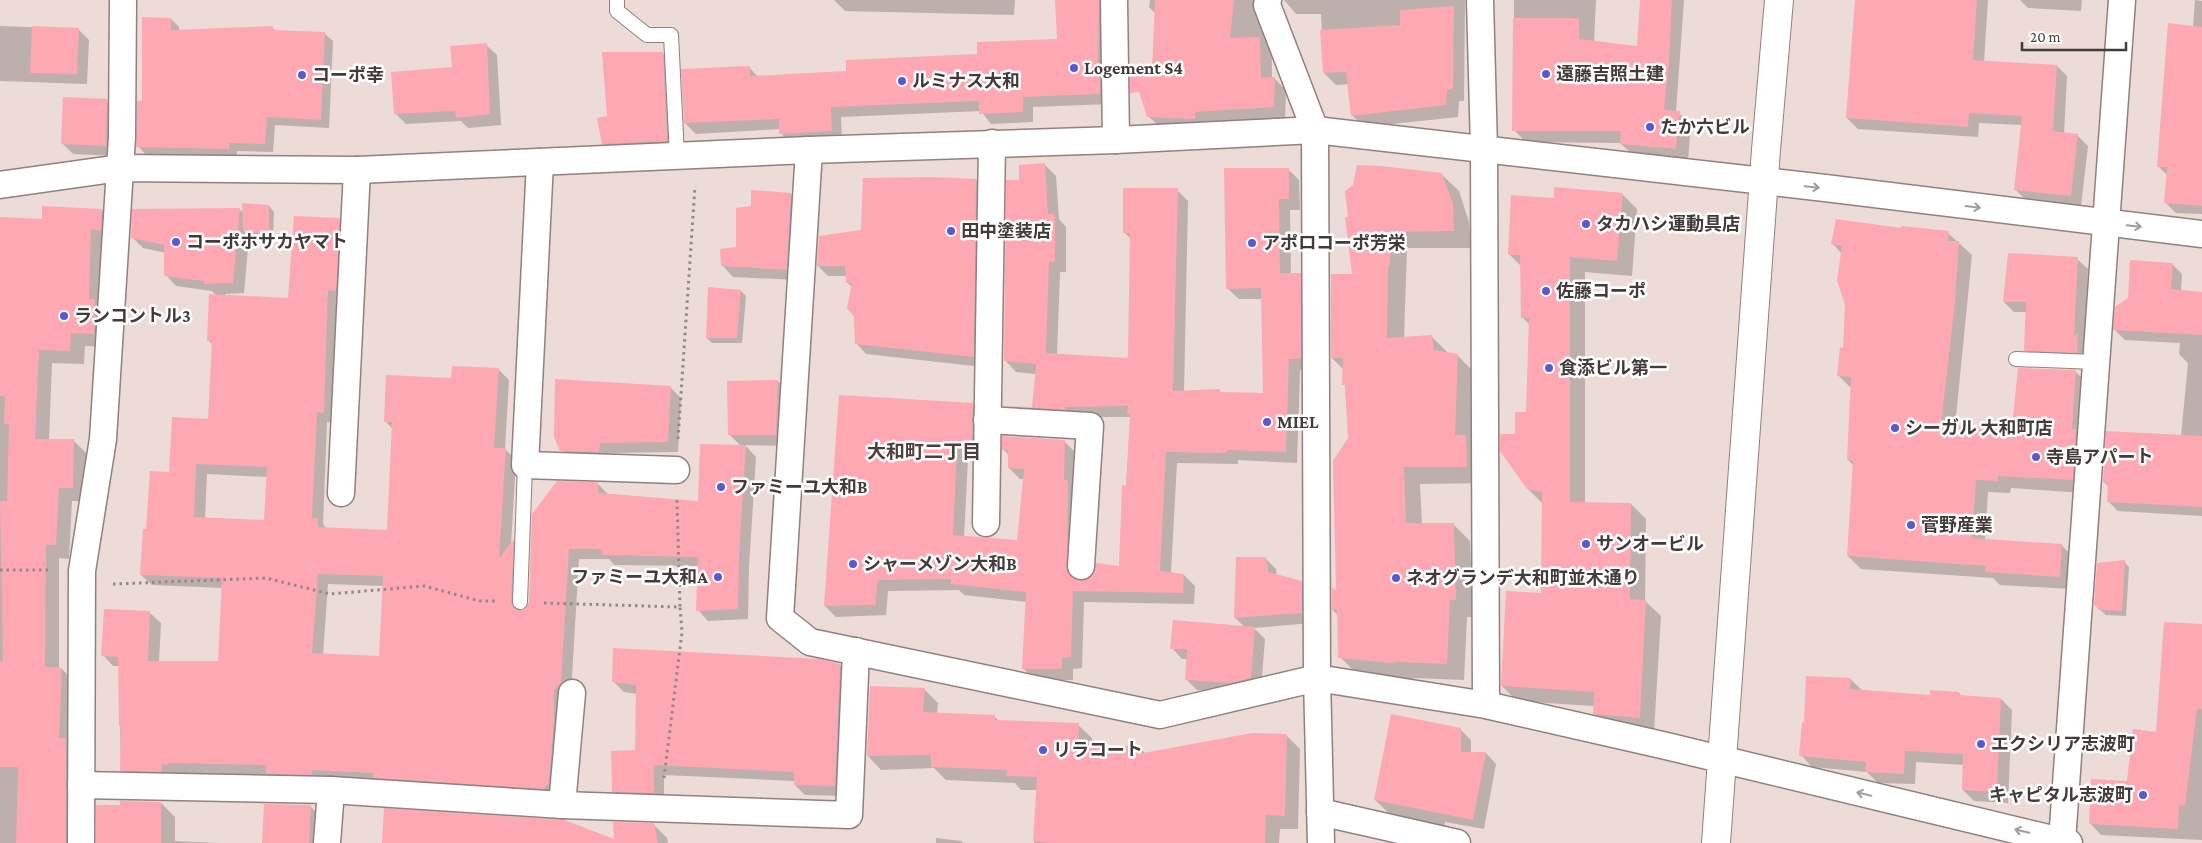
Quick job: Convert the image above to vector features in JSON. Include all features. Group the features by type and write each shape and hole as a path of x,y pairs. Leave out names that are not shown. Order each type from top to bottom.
{"street":[{"path":"81,843 82,571 104,439 122,137 123,0"},
{"path":"1114,0 1116,140"},
{"path":"1268,0 1267,5 1315,130 1317,678 1321,843"},
{"path":"1480,0 1484,149 1486,705"},
{"path":"1716,843 1763,181 1779,0"},
{"path":"809,150 780,618 810,642 1160,715 1317,678 1486,705 2066,842 2096,362 2122,0"},
{"path":"0,185 120,168 357,170 809,150 1116,140 1315,130 1763,181 2202,234"},
{"path":"986,524 992,144"},
{"path":"540,162 525,465 676,470"},
{"path":"341,493 357,170"},
{"path":"987,420 1090,426 1081,566"},
{"path":"81,785 331,790 562,805 849,816 856,651"},
{"path":"562,805 572,693"},
{"path":"327,843 331,790"},
{"path":"1320,812 1457,843"}],"lane":[{"path":"617,0 616,11 647,35 671,35 687,156"},
{"path":"2016,359 2096,362"},
{"path":"520,602 525,465"}],"path":[{"path":"664,809 662,798 664,778 682,632 676,470 687,156"},
{"path":"0,570 82,571 102,584 266,578 330,594 424,586 480,601 680,608"}],"building":[{"path":"1055,0 1099,0 1098,65 1100,65 1100,94 1023,97 1023,112 979,114 979,101 831,107 832,131 779,134 779,119 684,123 681,69 750,66 750,76 846,71 846,60 977,54 977,42 1057,39"},
{"path":"1155,0 1234,0 1230,38 1260,37 1261,78 1275,77 1274,107 1195,112 1195,119 1147,117 1139,92 1130,93 1130,68 1152,70"},
{"path":"1640,0 1672,0 1669,62 1664,110 1680,111 1676,149 1620,144 1621,131 1512,131 1513,18 1579,18 1579,39 1637,46"},
{"path":"1855,0 1977,0 1973,60 2057,65 2053,131 2078,134 2071,196 2014,190 2022,116 1969,113 1968,127 1846,118"},
{"path":"1454,6 1453,89 1447,90 1446,105 1351,116 1346,72 1323,73 1320,30 1400,25 1400,10"},
{"path":"142,17 171,18 171,30 273,26 272,30 325,32 321,120 267,117 265,144 229,143 229,149 136,147 137,101 142,101"},
{"path":"2168,23 2202,27 2202,206 2164,203 2167,167 2157,167"},
{"path":"32,26 79,28 77,74 30,73"},
{"path":"487,43 490,114 456,118 455,111 394,114 391,72 452,67 450,46"},
{"path":"602,52 663,52 667,141 602,144 597,118 607,116"},
{"path":"63,97 107,99 106,146 61,144"},
{"path":"1045,163 1048,214 1055,214 1055,262 1049,261 1046,353 1128,358 1130,233 1123,233 1123,188 1178,188 1173,391 1219,389 1221,392 1263,393 1261,288 1226,289 1224,168 1289,168 1289,199 1279,199 1280,273 1301,273 1301,359 1289,359 1286,452 1227,450 1227,453 1166,452 1160,571 1184,574 1183,593 1073,591 1071,657 1062,658 1062,669 1022,669 1026,592 951,584 951,579 878,580 875,605 824,606 839,395 973,403 972,449 957,448 953,535 1017,540 1024,469 1008,468 1008,450 1002,450 1002,436 1065,440 1064,480 1068,480 1067,572 1072,578 1081,581 1093,575 1096,563 1119,566 1122,485 1126,486 1130,414 1127,414 1128,406 1065,407 1065,410 1003,406 1032,407 1036,364 1004,361 1006,180 1019,180 1019,165"},
{"path":"1357,165 1442,173 1453,204 1454,231 1391,232 1390,266 1388,265 1387,338 1432,335 1434,350 1458,354 1455,435 1466,435 1467,467 1404,467 1406,523 1454,523 1456,600 1450,600 1447,664 1392,663 1338,658 1337,610 1332,610 1332,588 1336,590 1333,461 1348,438 1345,385 1342,385 1343,358 1331,358 1331,274 1352,274 1345,217 1348,217 1345,191 1353,185"},
{"path":"933,177 976,179 974,357 855,344 854,317 847,308 852,283 846,283 845,266 817,266 819,236 861,230 863,178"},
{"path":"1554,187 1623,193 1617,261 1570,257 1570,502 1631,503 1630,599 1646,600 1640,718 1593,714 1594,692 1501,686 1506,591 1541,593 1542,492 1527,489 1500,451 1500,434 1515,434 1515,412 1526,412 1529,318 1521,318 1520,255 1508,255 1511,195 1554,198"},
{"path":"751,190 791,193 787,270 721,266 720,249 736,247 736,208 751,206"},
{"path":"242,203 269,205 269,233 243,232"},
{"path":"42,206 102,209 101,231 91,229 89,299 95,299 94,334 71,333 70,351 39,350 35,439 74,439 73,488 59,488 56,545 46,545 45,667 62,668 59,738 66,738 66,843 16,843 18,767 0,767 0,661 3,661 0,501 7,501 9,424 4,424 5,396 0,396 0,217 42,219"},
{"path":"240,208 233,283 204,284 204,281 164,276 164,245 131,238 132,209"},
{"path":"294,216 340,218 336,291 328,290 324,413 317,412 312,518 318,518 318,527 387,530 392,422 384,422 386,375 451,378 452,366 499,368 494,448 506,448 499,558 514,539 511,602 519,611 524,609 529,602 532,514 557,481 598,482 598,493 698,501 700,444 746,445 739,556 738,609 696,611 698,557 602,555 602,549 569,549 561,682 554,690 554,721 549,783 543,789 373,778 373,773 312,770 312,775 266,774 266,765 168,763 168,765 162,764 162,772 120,771 121,726 119,726 118,657 101,656 104,609 150,611 148,661 218,661 222,578 140,575 143,529 146,529 150,471 169,472 172,417 208,419 212,341 207,341 209,294 288,298","holes":["196,464 267,467 264,520 194,517","318,574 383,576 379,656 312,653"]},
{"path":"1836,219 1901,228 1901,226 1949,231 1948,241 1959,241 1955,302 1941,425 2012,427 2018,368 2076,370 2072,429 2076,429 2073,480 1998,476 1998,481 1976,480 1972,538 2062,544 2060,577 1985,572 1986,566 1847,556 1853,461 1847,460 1851,377 1837,376 1840,347 1843,348 1845,305 1837,280 1842,246 1831,244"},
{"path":"2008,253 2078,257 2074,336 2078,333 2077,353 2024,351 2026,302 2003,302"},
{"path":"2130,260 2173,263 2171,289 2202,292 2202,335 2113,330 2115,307 2128,298"},
{"path":"708,287 741,290 737,338 706,338"},
{"path":"555,379 671,386 668,442 600,443 599,452 560,451 554,437"},
{"path":"778,380 776,435 728,435 727,381"},
{"path":"2106,431 2202,436 2202,507 2107,502 2108,483 2103,482"},
{"path":"1236,557 1266,557 1268,572 1302,581 1302,613 1234,618"},
{"path":"2125,560 2122,611 2099,610 2094,604 2097,563"},
{"path":"1173,620 1255,627 1251,678 1230,683 1185,680 1187,649 1170,649"},
{"path":"2164,622 2202,624 2202,709 2197,709 2185,806 2179,805 2178,829 2089,824 2091,779 2127,781 2133,729 2156,732"},
{"path":"613,648 820,659 840,664 835,786 794,785 794,772 654,765 654,793 612,792 611,751 635,750 636,685 612,682"},
{"path":"1806,676 1851,678 1850,689 1930,695 1930,690 1959,692 1959,695 2001,698 1997,792 1962,790 1963,754 1905,751 1904,774 1865,772 1866,762 1799,756 1802,722 1804,723"},
{"path":"870,686 925,688 923,712 995,715 995,720 1079,723 1078,749 1139,745 1138,754 1252,733 1287,734 1285,816 1266,815 1265,843 1050,843 1033,841 1037,777 1006,776 1007,770 931,767 931,755 867,756"},
{"path":"1391,714 1461,728 1461,752 1486,752 1473,820 1374,800"},
{"path":"120,801 161,802 161,843 96,843 96,805 120,805"},
{"path":"264,804 311,805 309,843 262,843"},
{"path":"384,808 564,820 614,839 613,822 654,823 658,843 382,843"}],"place":[{"name":"Logement S4","path":"1074,68"},
{"name":"遠藤吉照土建","path":"1546,74"},
{"name":"コーポ幸","path":"302,75"},
{"name":"ルミナス大和","path":"902,81"},
{"name":"たか六ビル","path":"1650,127"},
{"name":"タカハシ運動具店","path":"1586,224"},
{"name":"田中塗装店","path":"951,231"},
{"name":"コーポホサカヤマト","path":"176,242"},
{"name":"アポロコーポ芳栄","path":"1252,243"},
{"name":"佐藤コーポ","path":"1546,291"},
{"name":"ランコントル3","path":"64,316"},
{"name":"食添ビル第一","path":"1549,368"},
{"name":"MIEL","path":"1267,422"},
{"name":"シーガル 大和町店","path":"1895,428"},
{"name":"寺島アパート","path":"2036,457"},
{"name":"ファミーユ大和B","path":"721,487"},
{"name":"菅野産業","path":"1911,525"},
{"name":"サンオービル","path":"1586,544"},
{"name":"シャーメゾン大和B","path":"853,564"},
{"name":"ファミーユ大和A","path":"718,577"},
{"name":"ネオグランデ大和町並木通り","path":"1396,578"},
{"name":"エクシリア志波町","path":"1981,744"},
{"name":"リラコート","path":"1043,750"},
{"name":"キャピタル志波町","path":"2143,795"}],"district":[{"name":"大和町二丁目","path":"924,451"}]}
